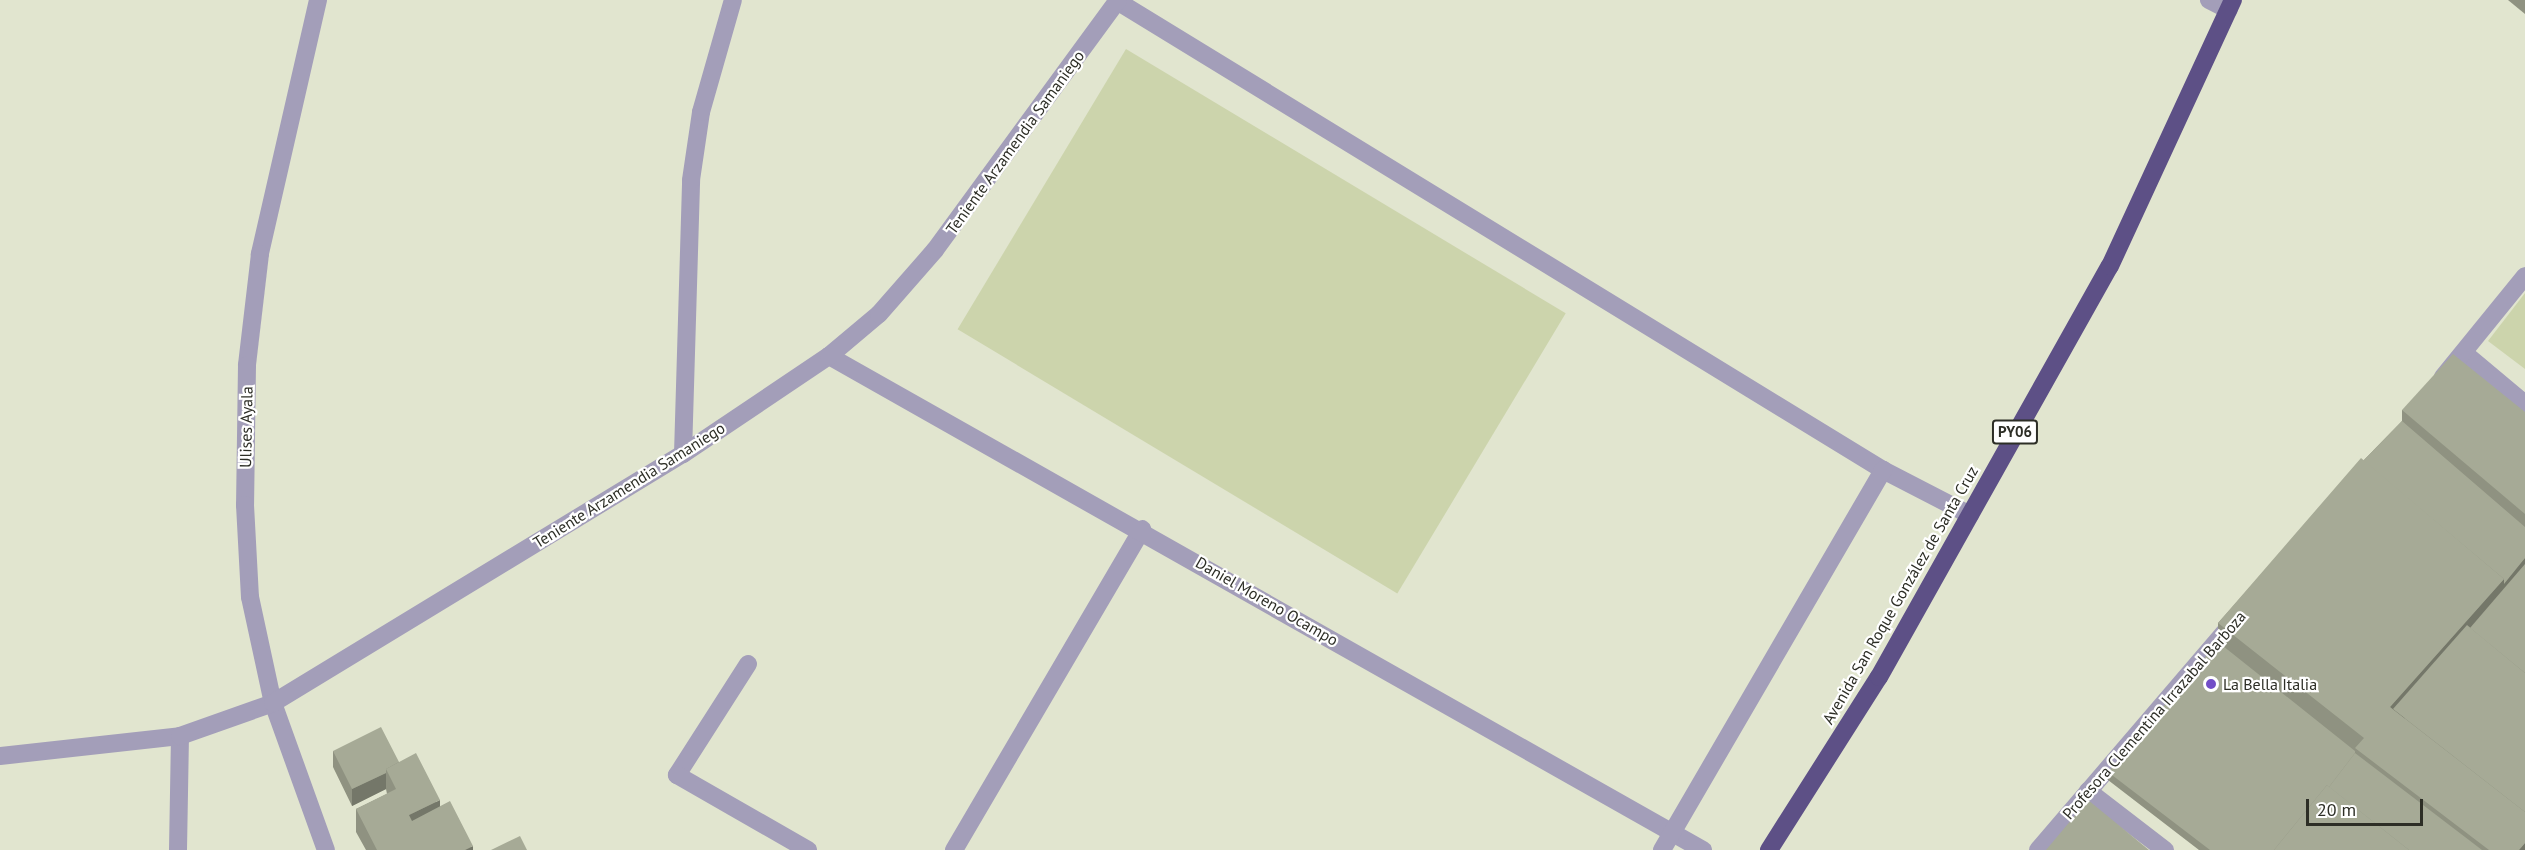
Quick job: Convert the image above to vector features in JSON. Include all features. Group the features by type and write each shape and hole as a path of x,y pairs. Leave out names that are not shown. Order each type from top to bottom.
{"highway":[{"name":"Avenida San Roque González de Santa Cruz","path":"1769,850 1879,677 2110,266 2231,5"}],"street":[{"name":"Ulises Ayala","path":"318,0 260,254 247,365 250,597 273,703 326,850"},
{"path":"683,454 691,180 701,112 733,0"},
{"name":"Teniente Arzamendia Samaniego","path":"0,756 180,736 273,703 683,454 829,356 879,314 935,250 1116,0"},
{"path":"1116,0 1883,470 1970,515"},
{"path":"2210,0 2231,5"},
{"path":"2433,389 2525,276"},
{"path":"2464,353 2525,404"},
{"name":"Daniel Moreno Ocampo","path":"829,356 1142,529 1703,850"},
{"path":"1662,850 1883,470"},
{"path":"954,850 1142,529"},
{"name":"Profesora Clementina Irrazabal Barboza","path":"2038,850 2249,603"},
{"path":"748,664 677,775 808,850"},
{"path":"178,850 180,736"},
{"path":"2088,791 2164,850"}],"green space":[{"path":"1126,49 1566,313 1397,594 958,329"},
{"path":"2525,293 2525,369 2488,341"}],"building":[{"path":"2453,354 2525,412 2525,514 2402,410"},
{"path":"2402,421 2525,527 2525,558 2504,584 2504,579 2363,461"},
{"path":"2361,458 2504,579 2390,707 2525,812 2525,843 2519,850 2489,850 2355,748 2364,738 2218,623"},
{"path":"2525,564 2525,673 2470,628"},
{"path":"2467,625 2525,673 2525,812 2393,709"},
{"path":"2218,642 2355,751 2329,787 2327,785 2274,850 2210,850 2108,772"},
{"path":"381,727 399,762 386,769 386,773 352,789 333,751"},
{"path":"416,753 440,800 409,815 412,821 450,801 473,846 465,850 377,850 356,809 396,789 386,769"},
{"path":"2355,753 2482,850 2409,850 2329,787"},
{"path":"2327,785 2409,850 2274,850"},
{"path":"2088,800 2149,850 2046,850"},
{"path":"520,836 527,850 491,850"}],"place":[{"name":"La Bella Italia","path":"2211,684"}]}
